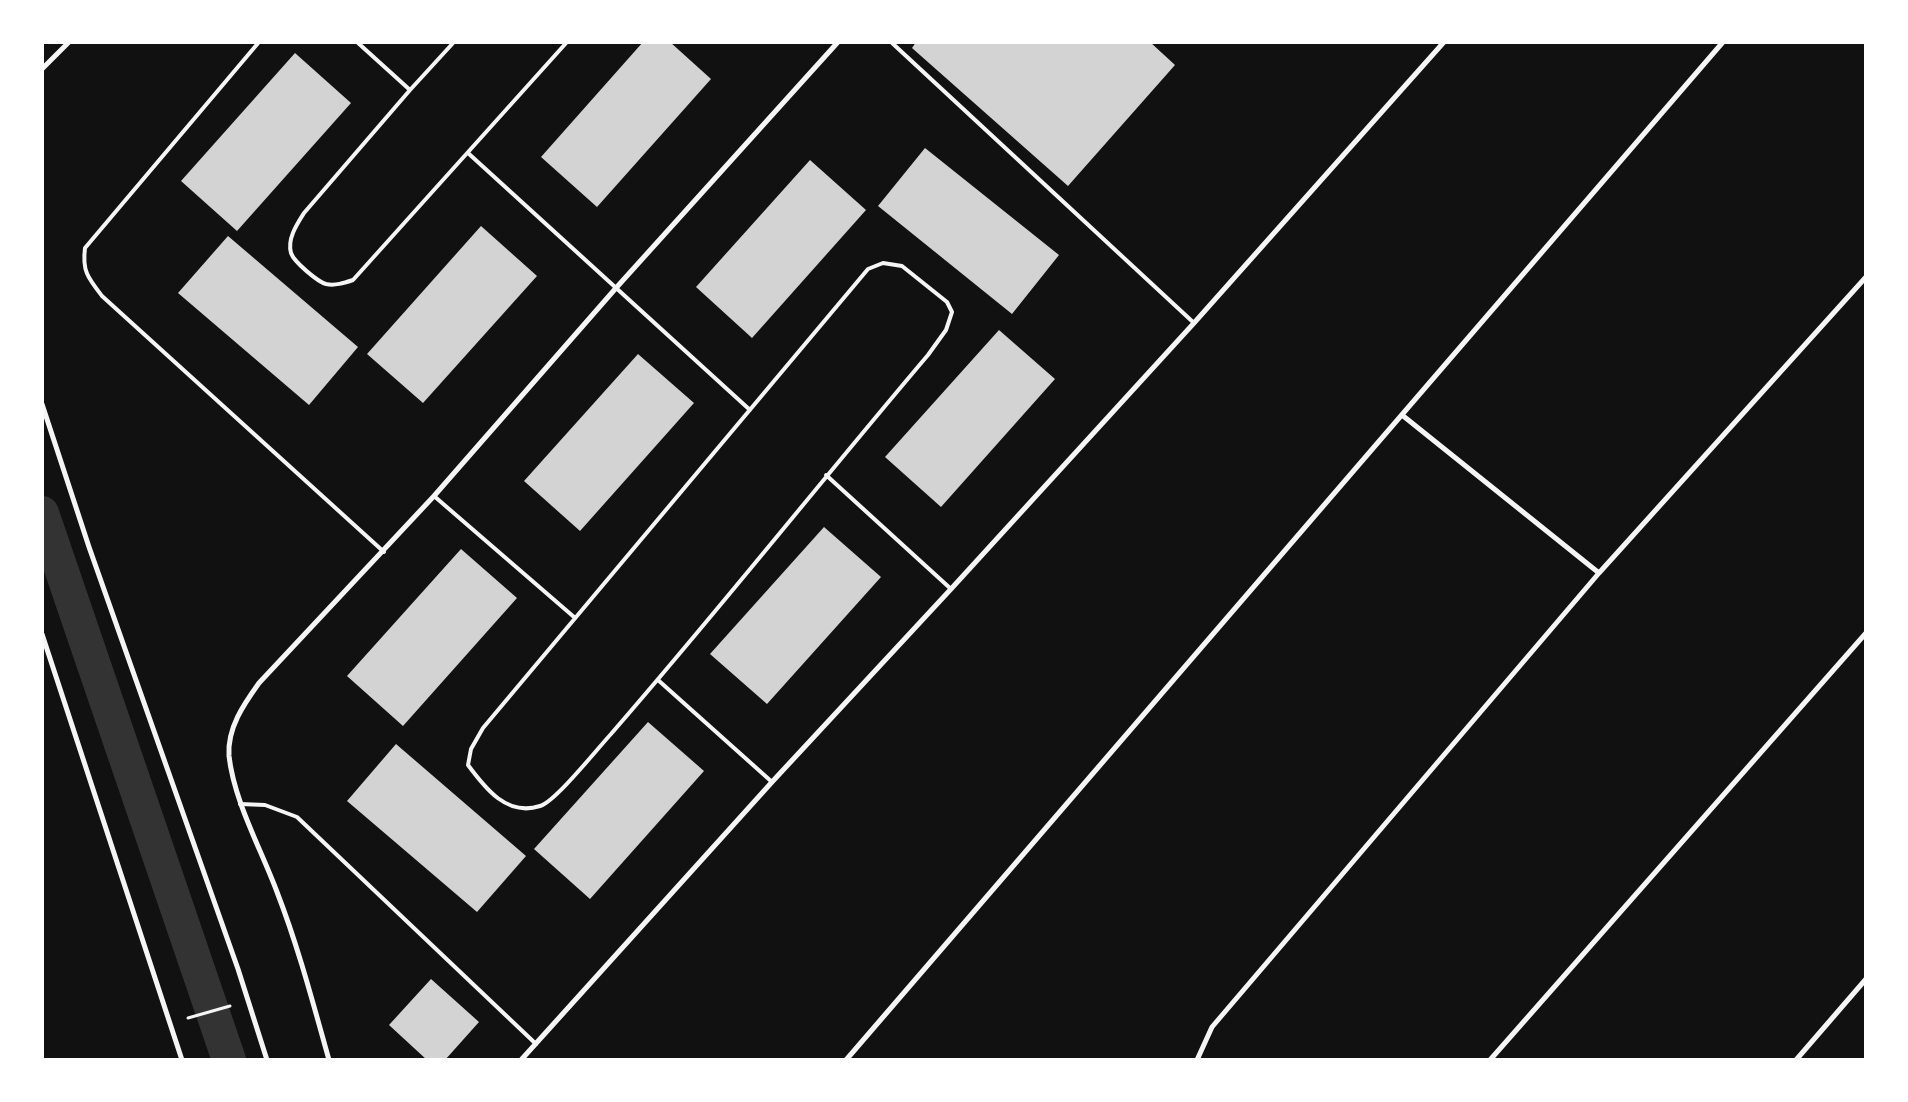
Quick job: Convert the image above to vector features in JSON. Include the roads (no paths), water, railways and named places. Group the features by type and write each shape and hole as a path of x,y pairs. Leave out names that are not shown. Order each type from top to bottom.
{"street":[{"path":"42,69 69,42"},
{"path":"328,1060 310,993 278,893 240,804 229,755 233,729 244,705 259,683 384,552 616,288 838,42"},
{"path":"521,1060 772,782 1194,323 1444,42"},
{"path":"846,1060 1723,42"},
{"path":"1196,1060 1212,1027 1599,573 1866,277"},
{"path":"42,404 89,547 267,1060"},
{"path":"1402,415 1599,573"},
{"path":"1490,1060 1866,633"},
{"path":"42,634 182,1060"},
{"path":"1796,1060 1866,979"}],"lane":[{"path":"259,42 84,248 83,263 88,278 102,296 384,552"},
{"path":"357,42 410,90"},
{"path":"454,42 304,213 292,234 291,253 301,266 324,284 339,284 353,280 567,42"},
{"path":"891,42 1194,323"},
{"path":"468,153 750,410"},
{"path":"883,263 902,266 948,302 952,312 946,330 928,355 826,475 658,680 570,780 542,806 525,810 511,807 483,785 468,764 471,749 483,728 574,617 868,269 883,263"},
{"path":"826,475 951,589"},
{"path":"434,496 574,617"},
{"path":"658,680 772,782"},
{"path":"240,804 265,805 297,817 536,1044"}],"waterway":[{"path":"42,513 229,1060"}]}
